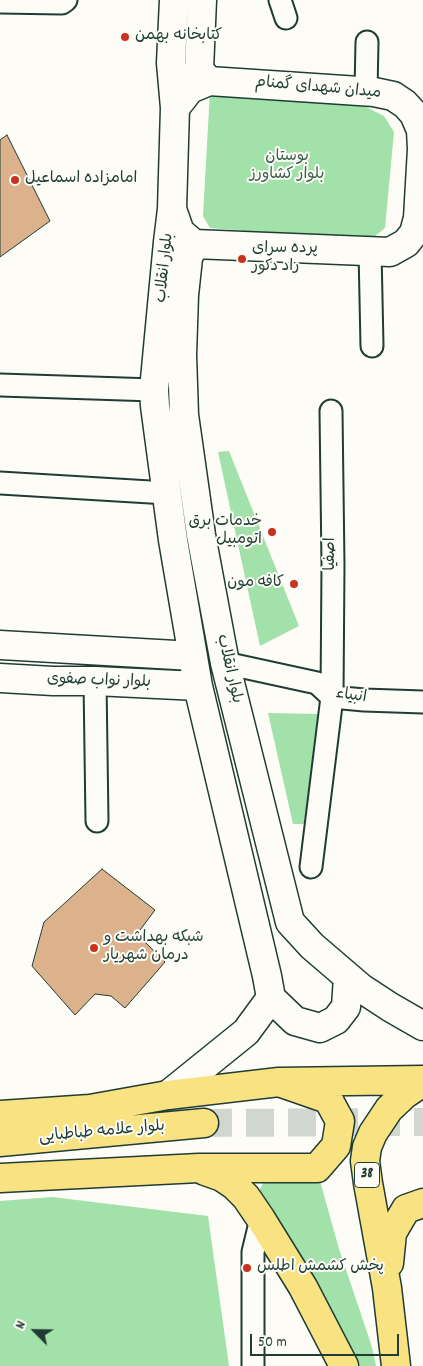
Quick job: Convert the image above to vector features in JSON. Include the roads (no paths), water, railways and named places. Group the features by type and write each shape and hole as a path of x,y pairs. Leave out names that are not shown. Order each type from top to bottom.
{"main road":[{"path":"174,0 172,63 175,108 172,209 180,232 194,244 380,252 423,244"},
{"path":"175,108 190,89 209,81 199,70 202,0"},
{"name":"میدان شهدای گمنام","path":"209,81 366,91 393,96 405,104 414,114 422,137 418,218 414,233 406,243 380,252"},
{"name":"بلوار انقلاب","path":"172,209 154,406 198,686 269,987"},
{"name":"بلوار انقلاب","path":"194,244 188,258 184,295 182,355 184,415 201,535 225,663 290,922 312,946 361,988 423,1026"},
{"name":"بلوار نواب صفوی","path":"0,645 193,656"},
{"path":"53,681 56,660 54,647"},
{"name":"بلوار نواب صفوی","path":"0,678 198,686"},
{"path":"168,1095 246,1032 269,987 295,1021 320,1028 336,1020 346,1008 348,977"},
{"name":"بلوار علامه طباطبایی","path":"0,1115 90,1108 168,1095 279,1082 423,1081"},
{"name":"38","path":"396,1366 387,1288 365,1162 367,1147 389,1109 423,1081"},
{"path":"0,1178 199,1168 317,1168 336,1146 340,1120 328,1099 279,1082"},
{"name":"بلوار علامه طباطبایی","path":"0,1142 204,1123"},
{"path":"199,1168 222,1177 246,1196 303,1287 344,1366"},
{"name":"38","path":"387,1288 392,1232 406,1209 423,1203"}],"street":[{"path":"0,2 62,3 66,0"},
{"path":"366,91 367,42"},
{"path":"372,346 380,252"},
{"path":"0,385 154,390"},
{"name":"اصفیا","path":"312,866 332,697 331,411"},
{"path":"0,483 167,493"},
{"name":"انبیاء","path":"225,663 316,683 332,697 423,702"},
{"path":"95,681 97,821"},
{"path":"253,1366 253,1252 261,1219"}],"tunnel":[{"path":"204,1123 423,1122"}],"place":[{"name":"کتابخانه بهمن","path":"125,37"},
{"name":"امامزاده اسماعیل","path":"15,180"},
{"name":"پرده سرای راد دکور","path":"242,259"},
{"name":"خدمات برق اتومبیل","path":"272,532"},
{"name":"کافه مون","path":"294,584"},
{"name":"شبکه بهداشت و درمان شهریار","path":"94,948"},
{"name":"پخش کشمش اطلس","path":"247,1268"}],"park label":[{"name":"بوستان بلوار کشاورز","path":"287,167"}]}
